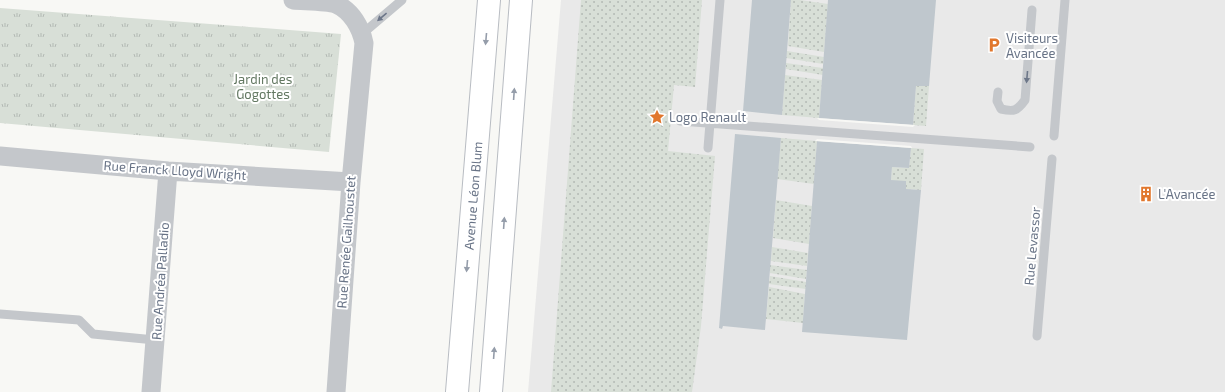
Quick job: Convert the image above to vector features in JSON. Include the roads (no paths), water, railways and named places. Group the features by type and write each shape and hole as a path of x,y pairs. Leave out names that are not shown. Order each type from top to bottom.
{"main road":[{"name":"Avenue Léon Blum","path":"457,392 489,0"},
{"path":"491,392 521,0"}],"street":[{"path":"293,0 336,4 351,15 362,34"},
{"name":"Rue Renée Gailhoustet","path":"336,392 351,182 364,43 362,34"},
{"name":"Rue Franck Lloyd Wright","path":"0,156 168,170 351,182"},
{"name":"Rue Andréa Palladio","path":"151,392 168,170"}],"lane":[{"path":"362,34 402,0"},
{"path":"708,148 720,0"},
{"path":"1054,136 1065,0"},
{"path":"998,92 997,100 1001,109 1010,111 1019,108 1025,100 1032,10"},
{"path":"680,121 1030,147"},
{"name":"Rue Levassor","path":"1037,336 1052,159"},
{"path":"0,314 79,320 93,334 155,340"}],"place":[{"name":"Visiteurs Avancée","path":"994,45"},
{"name":"Logo Renault","path":"657,117"},
{"name":"L'Avancée","path":"1146,194"}],"park label":[{"name":"Jardin des Gogottes","path":"263,86"}]}
